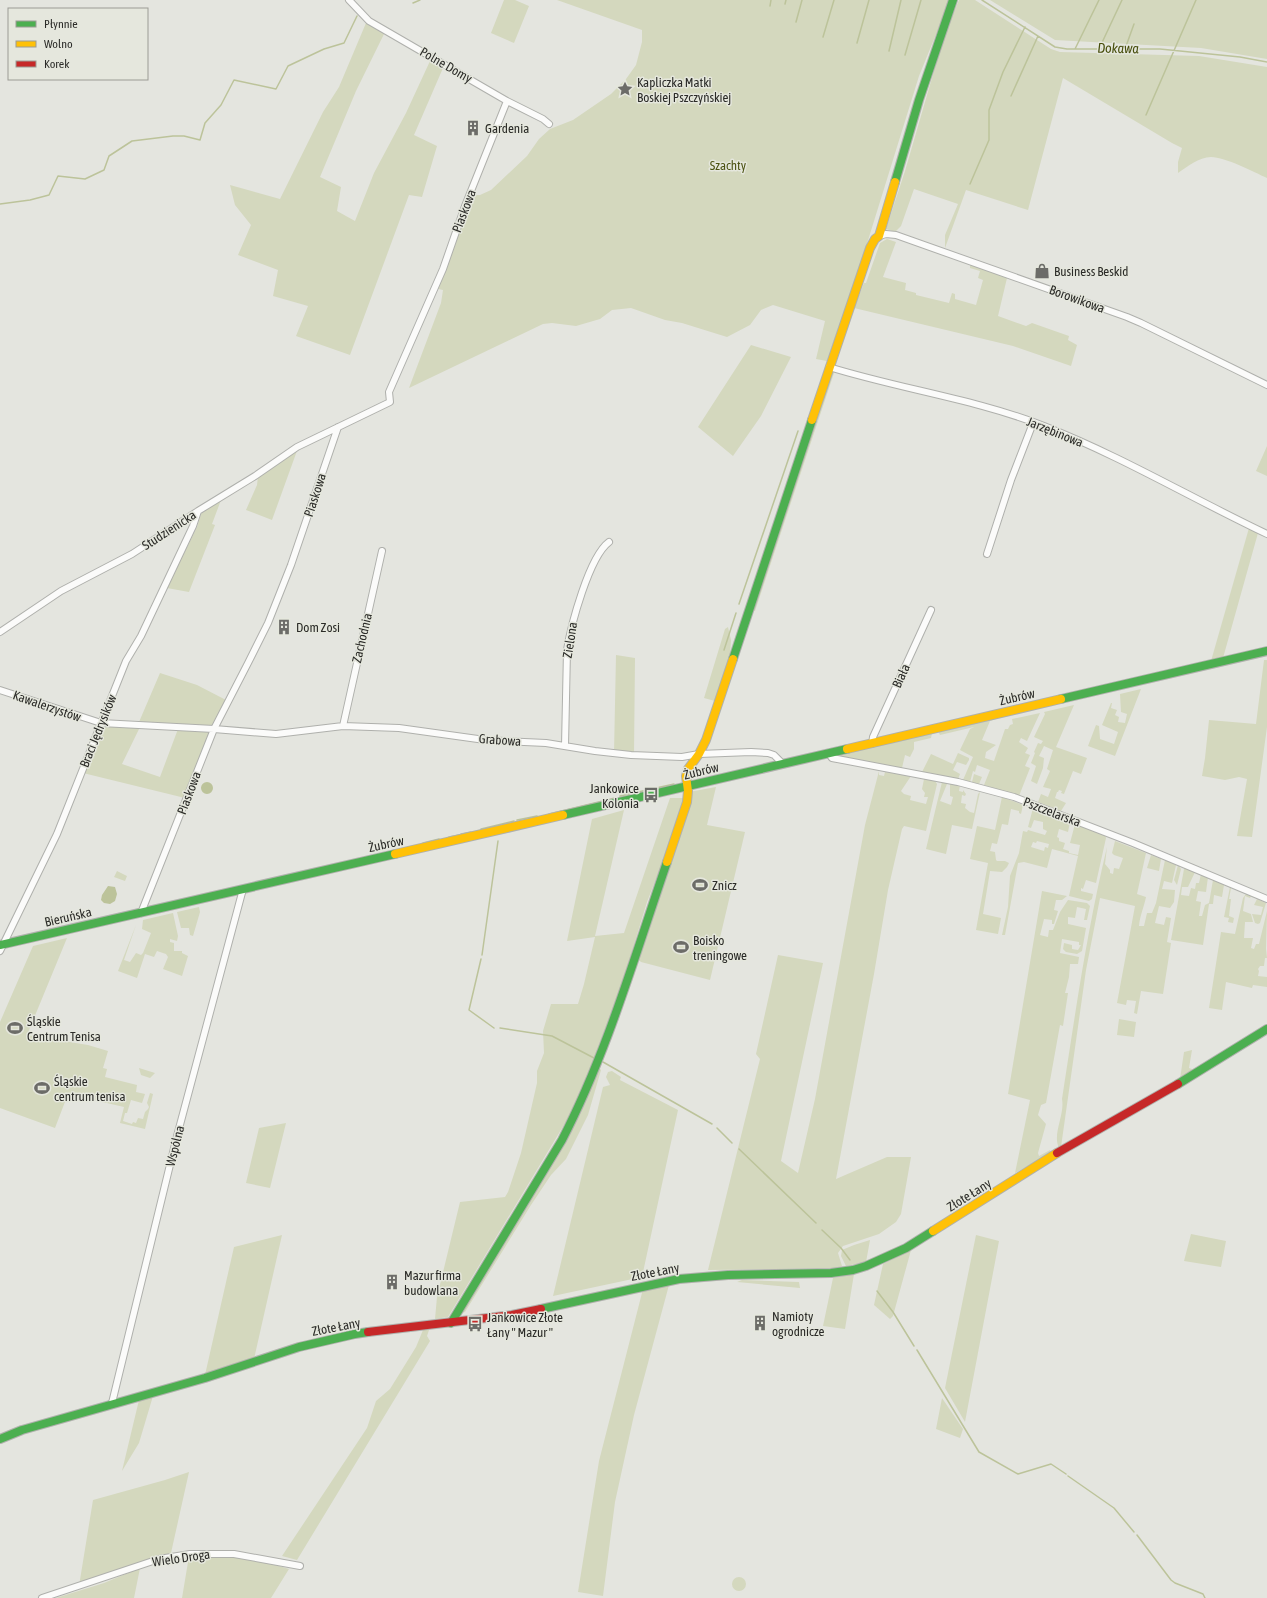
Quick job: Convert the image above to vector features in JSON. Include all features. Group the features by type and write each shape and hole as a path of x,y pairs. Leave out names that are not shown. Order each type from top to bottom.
{"street":[{"name":"Polne Domy","path":"349,0 369,21 507,101 543,119 549,124"},
{"path":"452,1323 562,1140 591,1079 628,977 676,835 686,802 686,776 688,769 699,754 706,740 829,367 870,248 875,240 880,236 919,100 953,0"},
{"name":"Piaskowa","path":"140,913 214,729 270,616 302,536 338,427 390,402 389,392 443,269 465,206 507,101"},
{"name":"Borowikowa","path":"880,236 891,234 1127,317 1267,385"},
{"name":"Jarzębinowa","path":"829,367 973,404 1033,422 1084,443 1267,534"},
{"path":"987,554 1011,480 1033,422"},
{"name":"Studzienicka","path":"0,632 61,591 132,554 255,476 297,447 338,427"},
{"name":"Braci Jędrysików","path":"1,947 57,834 126,661 141,636 190,533 198,511"},
{"name":"Zielona","path":"565,746 567,650 573,618 584,587 598,557 604,546 609,542"},
{"name":"Zachodnia","path":"343,726 382,551"},
{"name":"Biała","path":"872,744 873,737 931,610"},
{"name":"Żubrów","path":"140,913 1267,651"},
{"name":"Kawalerzystów","path":"0,690 101,723 214,729"},
{"name":"Grabowa","path":"214,729 276,734 343,726 399,728 485,740 546,743 632,755 682,757 699,754 751,752 768,753 774,755 783,764"},
{"name":"Pszczelarska","path":"829,754 833,758 959,782 1015,797 1133,843 1267,899"},
{"name":"Wspólna","path":"112,1403 177,1136 243,890"},
{"name":"Bieruńska","path":"1,947 140,913"},
{"name":"Złote Łany","path":"0,1439 22,1430 112,1403 194,1381 299,1347 355,1334 512,1315 679,1279 728,1275 831,1273 853,1270 866,1266 906,1248 1059,1152 1166,1092 1267,1029"},
{"name":"Wielo Droga","path":"42,1598 158,1559 190,1554 234,1554 300,1566"}],"green space":[{"path":"504,0 515,0 529,6 514,43 491,33"},
{"name":"Szachty","path":"557,0 950,0 919,76 861,263 827,361 816,359 825,321 773,305 761,310 750,325 727,337 682,323 665,320 631,308 612,310 600,319 576,326 552,323 543,324 409,388 441,303 443,290 434,288 470,195 480,195 491,190 527,156 539,139 550,129 573,120 611,94 626,79 636,65 642,42 642,30"},
{"path":"959,0 975,0 1051,49 1060,52 1199,56 1267,67 1267,178 1224,159 1211,157 1198,160 1178,173 1178,162 1182,148 1063,78 1028,210 966,190 945,248 945,235 958,204 914,189 901,226 895,232 886,229 905,171 945,33"},
{"path":"990,0 1267,0 1267,59 1201,48 1055,40"},
{"path":"366,23 384,34 356,91 320,177 341,187 337,211 355,221 374,173 406,113 430,61 443,68 414,135 437,146 422,197 409,195 350,355 296,336 308,306 273,296 278,270 238,255 251,225 235,205 230,185 280,199 323,112 339,87"},
{"path":"887,239 896,242 883,277 906,283 905,290 916,293 916,295 949,303 952,293 955,294 955,299 976,305 983,280 978,278 980,271 970,268 970,265 1007,278 998,316 1026,326 1032,323 1069,336 1068,340 1077,345 1071,366 1013,346 854,308 864,283 866,283 880,243"},
{"path":"751,345 791,357 761,416 733,456 698,427"},
{"path":"830,370 835,370 755,611 752,610"},
{"path":"1267,446 1267,476 1256,471"},
{"path":"298,448 272,520 246,510 257,485 258,476"},
{"path":"221,500 212,524 215,525 189,592 167,588 197,527 201,514 214,503"},
{"path":"1249,528 1258,533 1223,658 1211,661"},
{"path":"728,627 731,640 730,655 715,701 704,698 725,629"},
{"path":"616,655 635,658 634,754 614,753"},
{"path":"1264,660 1267,660 1267,727 1252,837 1237,836 1247,779 1239,777 1225,780 1202,776 1209,720 1256,724"},
{"path":"160,673 197,685 226,700 212,728 139,722"},
{"path":"1141,689 1115,756 1088,746 1096,725 1099,726 1100,739 1114,744 1118,732 1102,725 1111,703 1111,708 1117,710 1115,715 1119,717 1118,722 1125,723 1127,714 1121,712 1120,694"},
{"path":"1074,705 1056,747 1087,758 1081,774 1073,771 1064,794 1059,790 1057,792 1055,798 1066,803 1061,811 1038,802 1041,794 1048,797 1051,789 1043,787 1050,771 1047,769 1053,750 1044,746 1039,756 1044,758 1043,768 1037,784 1031,781 1036,766 1031,763 1035,753 1034,752 1038,743 1041,744 1043,741 1034,737 1045,714 1044,712"},
{"path":"1040,713 1027,741 1021,738 1019,742 1028,748 1025,753 1030,755 1025,766 1030,768 1019,796 984,785 990,770 977,765 975,772 973,771 970,782 963,780 973,757 960,750 970,729 974,727 940,735 938,731 999,718 990,721 982,740 996,745 986,752 985,758 994,761 1005,729 1008,729 1010,725 1013,724 1012,719"},
{"path":"102,725 140,727 122,764 160,777 178,729 211,730 185,798 83,773"},
{"path":"932,733 931,738 914,742 914,749 910,757 905,755 902,768 842,758 840,754"},
{"path":"958,753 969,758 969,760 966,765 957,762 953,770 960,774 958,779 922,772 931,754 953,764"},
{"path":"879,771 879,775 884,776 885,772 911,776 901,791 904,794 911,796 910,800 926,804 928,797 924,797 925,793 922,789 924,779 935,781 937,784 926,831 904,826 902,829 888,890 836,1179 887,1157 911,1157 901,1214 896,1222 879,1234 843,1246 838,1253 842,1266 836,1268 708,1270 760,1059 756,1054 778,955 823,963 781,1161 798,1173 815,1099 865,825"},
{"path":"974,774 982,777 979,784 972,782"},
{"path":"942,782 947,784 940,801 951,805 953,797 950,796 950,784 960,785 959,791 963,792 963,790 966,794 965,796 962,795 961,803 966,804 965,808 970,812 974,813 978,794 980,792 972,829 952,825 946,854 926,849"},
{"path":"716,787 707,825 745,832 710,980 641,962 638,959 689,792"},
{"path":"1002,797 1023,805 1021,814 1019,811 1011,809 1008,825 1002,824 997,844 992,843 990,851 995,852 997,861 1005,861 1009,863 1002,872 990,871 983,914 1001,918 998,934 976,930 988,863 970,859 977,826 995,830"},
{"path":"670,798 684,798 672,838 647,902 623,981 591,1067 570,1115 448,1317 435,1319 437,1297 460,1202 505,1197 508,1192 521,1153 537,1083 537,1071 544,1053 543,1031 551,1004 578,1004 595,937 567,941 592,819 624,810 595,936 624,933"},
{"path":"1033,808 1070,822 1068,832 1059,829 1057,837 1059,838 1059,841 1065,843 1063,849 1069,851 1069,853 1078,855 1080,845 1070,843 1075,824 1105,835 1106,838 1096,883 1086,880 1083,889 1081,888 1081,891 1093,894 1092,899 1089,901 1069,896 1078,856 1052,849 1047,868 1024,862 1018,863 1005,935 1002,935 1008,907 1010,876 1019,853 1023,831 1027,832 1028,830 1045,835 1047,831 1043,829 1043,822 1034,820 1031,828 1028,827","holes":["1037,841 1049,844 1048,848 1045,847 1044,851 1031,847 1033,842 1036,843"]},
{"path":"1115,841 1146,853 1137,894 1146,897 1139,926 1144,926 1147,913 1152,913 1156,903 1165,860 1176,865 1172,883 1164,881 1162,889 1175,890 1174,902 1170,908 1159,906 1155,923 1164,925 1166,917 1171,918 1167,942 1171,943 1163,994 1141,991 1137,1014 1134,1013 1136,1001 1127,1000 1126,1005 1117,1003 1135,906 1100,898 1086,970 1061,1147 1059,1148 1057,1137 1062,1111 1062,1099 1087,941 1107,847 1105,864 1110,870 1110,873 1113,874 1114,868 1119,869 1123,858 1112,853"},
{"path":"1151,855 1161,859 1159,871 1147,868"},
{"path":"1178,865 1181,869 1177,885 1174,880"},
{"path":"1184,869 1195,872 1188,887 1182,887 1181,895 1189,896 1191,888 1195,889 1196,883 1199,883 1201,874 1208,877 1206,892 1198,891 1196,901 1201,902 1199,916 1202,916 1205,905 1209,903 1213,880 1224,885 1222,897 1214,895 1213,904 1209,904 1203,945 1171,940"},
{"path":"117,871 127,876 125,881 114,877"},
{"path":"1230,887 1229,899 1231,899 1229,916 1234,918 1233,923 1228,922 1229,918 1224,917"},
{"path":"1042,891 1067,896 1062,900 1056,900 1054,910 1058,911 1054,924 1052,924 1052,920 1044,919 1040,935 1048,937 1049,930 1053,930 1060,912 1068,900 1087,903 1090,906 1087,920 1084,920 1086,909 1077,907 1075,918 1068,917 1068,924 1086,928 1082,951 1077,954 1066,952 1063,949 1064,943 1072,945 1072,949 1078,950 1081,945 1079,945 1079,942 1062,939 1060,953 1079,957 1078,964 1070,964 1069,977 1065,993 1068,993 1063,1026 1060,1025 1046,1103 1041,1105 1038,1115 1046,1124 1038,1153 1039,1156 1050,1150 1051,1153 1015,1173 1030,1100 1008,1094"},
{"path":"1246,894 1251,896 1250,898 1245,896 1243,911 1251,914 1253,922 1245,922 1244,938 1253,938 1251,948 1254,949 1256,944 1259,944 1267,911 1267,958 1265,958 1264,966 1260,966 1258,969 1258,976 1267,977 1267,987 1253,985 1252,988 1226,982 1222,1010 1209,1008 1221,932 1235,934 1243,898"},
{"path":"1257,899 1266,903 1260,923 1258,924 1255,923 1252,914 1261,915 1263,907 1254,905"},
{"path":"199,907 200,912 193,936 190,935 189,928 181,928 177,912"},
{"path":"173,913 178,936 177,941 170,939 170,942 174,943 174,951 182,951 182,953 188,956 182,976 163,969 168,957 166,954 157,951 154,957 145,954 137,978 118,971 136,925 124,960 130,962 136,953 141,955 143,953 151,933 142,929 143,920"},
{"name":"Śląskie Centrum Tenisa","path":"67,938 27,1035 88,1045 108,1051 103,1068 107,1069 105,1077 137,1085 136,1092 145,1094 142,1103 131,1100 123,1121 132,1124 133,1122 136,1123 138,1118 143,1119 145,1112 149,1107 147,1103 150,1093 153,1094 145,1129 120,1123 124,1107 68,1094 55,1128 0,1108 0,1022 33,946"},
{"path":"1119,1019 1136,1022 1134,1037 1117,1035"},
{"path":"1192,1050 1189,1068 1192,1069 1191,1072 1180,1079 1184,1052"},
{"path":"139,1068 155,1073 150,1078 141,1075"},
{"path":"599,1068 601,1070 588,1115 566,1159 551,1175 531,1205 465,1312 459,1314 579,1113"},
{"path":"612,1071 621,1077 620,1080 678,1110 642,1277 553,1296 603,1087 610,1085 606,1077 608,1072"},
{"path":"286,1123 270,1188 246,1183 259,1128"},
{"path":"1191,1234 1226,1241 1221,1267 1184,1261"},
{"path":"282,1235 254,1359 205,1375 234,1247"},
{"path":"976,1235 999,1241 965,1422 945,1388"},
{"path":"870,1240 866,1262 846,1266 841,1256 842,1250"},
{"path":"911,1250 893,1316 890,1319 874,1305 883,1264"},
{"path":"854,1274 845,1329 823,1326 833,1278"},
{"path":"742,1280 799,1282 800,1288 737,1282"},
{"path":"669,1285 634,1415 615,1502 603,1596 578,1592 599,1461 643,1289"},
{"path":"423,1330 429,1330 427,1336 430,1341 297,1560 282,1556 367,1428 376,1401 390,1389 416,1347"},
{"path":"153,1396 139,1443 122,1471 139,1400"},
{"path":"942,1398 963,1429 960,1438 936,1429"},
{"path":"189,1472 171,1553 79,1586 93,1500"},
{"path":"189,1556 237,1557 289,1569 271,1598 182,1598"},
{"path":"140,1568 134,1598 56,1598 104,1583"},
{"path":"736,1577 742,1577 746,1581 746,1587 742,1591 736,1591 732,1587 732,1581"}],"shaded area":[{"path":"205,782 209,782 213,788 209,794 205,794 201,790 201,786"},
{"path":"108,886 115,887 117,894 115,901 110,904 104,903 101,900 102,895"}],"waterway":[{"path":"413,3 420,0"},
{"path":"770,6 771,0"},
{"path":"785,4 786,0"},
{"path":"796,22 802,0"},
{"path":"823,37 834,0"},
{"path":"857,43 869,0"},
{"path":"889,51 901,0"},
{"path":"905,55 921,0"},
{"name":"Dokawa","path":"982,0 1055,47 1067,49 1160,49 1240,57 1267,62"},
{"path":"1075,49 1099,0"},
{"path":"1099,49 1122,0"},
{"path":"1146,115 1196,0"},
{"path":"0,204 30,200 49,195 58,176 85,179 104,170 109,156 132,141 173,136 184,136 200,140 205,123 221,105 234,80 276,89 288,66 324,49 344,43 357,16"},
{"path":"1125,49 1134,24"},
{"path":"970,184 989,140 989,110 1003,72 1025,27"},
{"path":"1011,96 1038,36"},
{"path":"739,604 798,431"},
{"path":"724,650 736,613"},
{"path":"620,796 674,784"},
{"path":"549,814 615,798"},
{"path":"517,820 537,816"},
{"path":"481,829 514,821"},
{"path":"461,834 471,832"},
{"path":"449,837 459,835"},
{"path":"423,843 439,839"},
{"path":"482,955 498,841"},
{"path":"481,959 469,1010 494,1028"},
{"path":"500,1028 552,1036 594,1058"},
{"path":"603,1062 712,1124"},
{"path":"717,1128 732,1143"},
{"path":"739,1149 816,1223"},
{"path":"822,1230 841,1248 850,1260"},
{"path":"877,1291 893,1312 914,1346"},
{"path":"917,1350 979,1452 1018,1474 1051,1464 1066,1474"},
{"path":"1068,1476 1114,1508 1134,1532"},
{"path":"1137,1535 1171,1580 1203,1594 1205,1598"}],"traffic: fast":[{"path":"895,182 919,100 953,0"},
{"path":"733,659 812,420"},
{"path":"1061,699 1267,651"},
{"path":"563,815 847,749"},
{"path":"0,945 395,854"},
{"path":"451,1323 562,1140 578,1107 607,1038 667,862"},
{"path":"1178,1084 1267,1029"},
{"path":"541,1309 679,1279 728,1275 831,1273 853,1270 866,1266 906,1248 933,1231"},
{"path":"0,1439 22,1430 205,1378 299,1347 368,1332"}],"traffic: slow":[{"path":"812,420 870,248 875,239 879,236 895,182"},
{"path":"667,862 687,802 688,791 686,776 688,769 699,754 706,740 733,659"},
{"path":"847,749 1061,699"},
{"path":"395,854 563,815"},
{"path":"933,1231 1057,1153"}],"traffic: jam":[{"path":"1057,1153 1178,1084"},
{"path":"368,1332 512,1315 541,1309"}],"place":[{"name":"Kapliczka Matki Boskiej Pszczyńskiej","path":"625,89"},
{"name":"Gardenia","path":"473,128"},
{"name":"Business Beskid","path":"1042,271"},
{"name":"Dom Zosi","path":"284,627"},
{"name":"Jankowice Kolonia","path":"651,795"},
{"name":"Znicz","path":"700,885"},
{"name":"Boisko treningowe","path":"681,947"},
{"name":"Śląskie Centrum Tenisa","path":"15,1028"},
{"name":"Śląskie centrum tenisa","path":"42,1088"},
{"name":"Mazur firma budowlana","path":"392,1282"},
{"name":"Namioty ogrodnicze","path":"760,1323"},
{"name":"Jankowice Złote Łany \" Mazur \"","path":"475,1324"}]}
